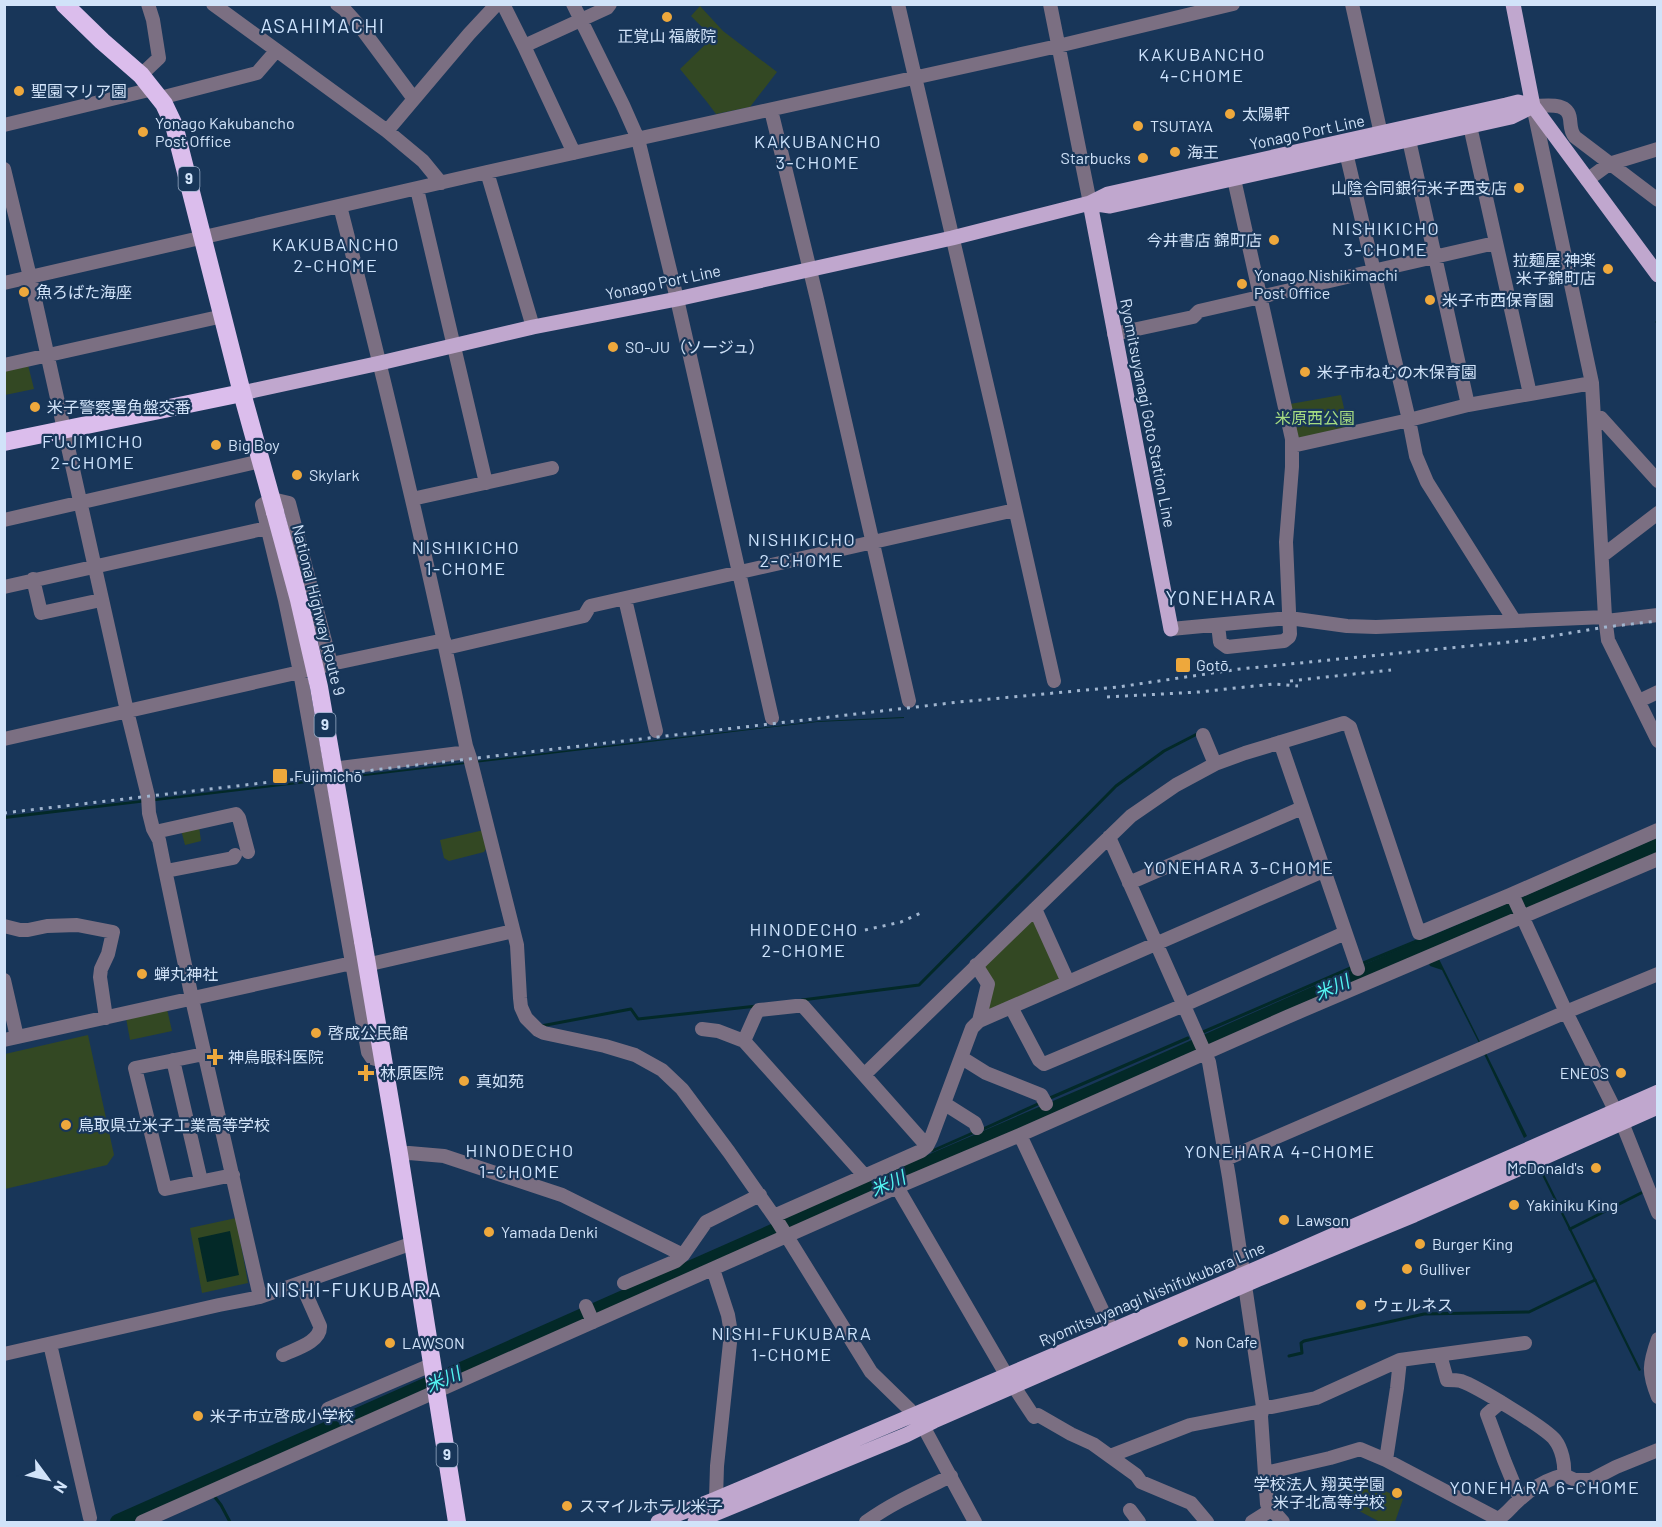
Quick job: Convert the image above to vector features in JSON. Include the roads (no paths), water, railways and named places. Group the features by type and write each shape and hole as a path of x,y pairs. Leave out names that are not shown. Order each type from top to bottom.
{"highway":[{"name":"National Highway Route 9","path":"64,4 102,42 141,75 164,104 178,137 261,461 271,513 299,600 319,687 363,941 359,964 383,1061 457,1522"},
{"path":"4,442 242,393"}],"main road":[{"path":"1513,4 1533,106 1658,275"},
{"name":"Yonago Port Line","path":"1090,203 1110,206 1234,179 1345,148 1381,134 1518,102 1533,106"},
{"name":"Yonago Port Line","path":"242,393 533,327 677,299 952,237 1090,203 1108,194 1345,148 1409,140 1511,117 1533,106"},
{"name":"Ryomitsuyanagi Goto Station Line","path":"1090,203 1172,629"},
{"name":"Ryomitsuyanagi Nishifukubara Line","path":"658,1522 919,1420 1010,1381 1618,1117 1658,1092"},
{"name":"Ryomitsuyanagi Nishifukubara Line","path":"1618,1117 1658,1107"},
{"name":"Ryomitsuyanagi Nishifukubara Line","path":"1010,1381 1112,1331 1244,1280"},
{"name":"Ryomitsuyanagi Nishifukubara Line","path":"704,1521 748,1499 906,1435 919,1420"}],"street":[{"path":"141,75 159,58 148,4"},
{"path":"213,4 387,131 423,161 441,183"},
{"path":"387,131 497,4"},
{"path":"503,4 574,153"},
{"path":"573,4 638,139 677,299 772,718"},
{"path":"524,46 607,8 610,4"},
{"path":"898,4 1054,681"},
{"path":"1050,4 1090,203"},
{"path":"4,283 487,172 1058,46 1199,8 1233,4"},
{"path":"1352,4 1381,134"},
{"path":"343,6 414,99"},
{"path":"4,125 257,73 276,51"},
{"path":"1658,200 1573,134 1569,114 1564,108 1558,105 1533,106 1592,383 1608,640 1658,741"},
{"path":"771,110 810,269 909,701"},
{"path":"1470,126 1530,394"},
{"path":"1409,140 1468,405"},
{"path":"1345,148 1416,456 1427,482 1514,620"},
{"path":"1587,180 1609,164 1658,149"},
{"path":"4,169 101,600 148,796 149,813 159,840 204,1054 260,1297"},
{"path":"487,172 533,327"},
{"path":"1218,625 1220,642 1227,647 1287,639 1290,634 1286,542 1292,446 1234,179"},
{"path":"417,189 486,483"},
{"path":"340,206 380,363 470,759 517,945 521,1007 526,1018 533,1027 556,1037 635,1054 662,1070 682,1089 760,1195 871,1372 919,1420 975,1522"},
{"path":"1114,334 1192,317 1199,311 1495,243"},
{"path":"4,365 223,316"},
{"path":"1292,446 1468,405 1592,383"},
{"path":"1595,416 1601,418 1658,481"},
{"path":"4,520 261,461"},
{"path":"412,500 552,468"},
{"path":"4,586 94,566 271,513 290,503 331,664"},
{"path":"4,738 331,664 584,616 590,606 1015,510"},
{"path":"271,513 285,600 318,770 359,964"},
{"path":"1602,556 1658,513"},
{"path":"33,579 41,613 101,600"},
{"path":"625,599 656,731"},
{"path":"1172,629 1289,618 1347,626 1376,627 1658,615"},
{"path":"1639,701 1658,692"},
{"path":"864,1075 1131,816 1176,785 1215,764 1280,742 1344,723 1350,727 1419,933 1513,898 1658,830"},
{"path":"1203,735 1215,764"},
{"path":"1280,742 1358,969"},
{"path":"318,770 470,759"},
{"path":"1129,883 1302,808"},
{"path":"155,832 236,814 239,818 242,854 233,858 166,871"},
{"path":"1109,837 1209,1062 1226,1159 1262,1409 1267,1504 1283,1522"},
{"path":"781,1227 897,1187 1020,1135 1202,1047 1658,859"},
{"path":"624,1283 656,1282 713,1269 864,1175 927,1146 945,1104 972,1028 979,1021 1323,871"},
{"path":"1513,898 1618,1117 1658,1213"},
{"path":"1035,909 1068,982"},
{"path":"4,926 28,930 46,926 77,925 113,932 100,977 106,1018"},
{"path":"4,980 11,1038 513,931"},
{"path":"1011,1007 1039,1060 1044,1064 1345,933"},
{"path":"976,965 988,984 979,1021"},
{"path":"1226,1159 1658,974"},
{"path":"744,1041 759,1010 801,1006 927,1146"},
{"path":"702,1029 718,1031 744,1041 864,1175"},
{"path":"204,1054 135,1068 165,1189 232,1175"},
{"path":"962,1058 986,1073 1041,1095 1046,1104"},
{"path":"173,1060 201,1181"},
{"path":"945,1104 975,1123 977,1128"},
{"path":"1020,1135 1112,1331"},
{"path":"399,1154 444,1156 553,1192 584,1205 683,1255"},
{"path":"897,1187 1010,1381 1035,1417 1038,1415 1093,1444 1136,1475 1141,1482 1191,1503 1207,1522"},
{"path":"142,1522 433,1379 656,1282 683,1255 705,1222 760,1195"},
{"path":"4,1354 260,1297 413,1243"},
{"path":"713,1269 728,1315 731,1333 717,1466 716,1500"},
{"path":"283,1355 316,1338 320,1333 320,1326 301,1283"},
{"path":"1658,1339 1650,1375 1658,1397"},
{"path":"1110,1456 1190,1425 1316,1398 1400,1360 1525,1343"},
{"path":"50,1344 90,1518"},
{"path":"1440,1355 1447,1380 1464,1383 1501,1402 1555,1440 1561,1452 1565,1468 1564,1475"},
{"path":"1386,1460 1400,1360"},
{"path":"328,1409 433,1379"},
{"path":"1501,1402 1488,1413 1520,1499"},
{"path":"1265,1473 1360,1449 1386,1460 1496,1519 1536,1487 1554,1478 1564,1475 1572,1480 1592,1480 1616,1467 1658,1450"},
{"path":"866,1522 912,1494 951,1476"},
{"path":"1130,1510 1139,1522"},
{"path":"1252,1522 1271,1510"}],"waterway":[{"path":"802,1000 919,985 1116,786 1164,751 1199,733"},
{"name":"米川","path":"118,1522 915,1169 1658,846"},
{"path":"1361,964 1424,938"},
{"path":"1203,1032 1353,967"},
{"path":"541,1026 631,1009 638,1019 757,1006"},
{"path":"1050,1098 1188,1038"},
{"path":"981,1130 1040,1103"},
{"path":"932,1151 975,1132"},
{"path":"1570,1229 1641,1193"},
{"path":"1289,1356 1302,1353 1301,1343 1304,1341 1424,1314 1529,1312 1595,1280"},
{"path":"214,1496 230,1522"}],"railway":[{"path":"4,813 959,702 1118,687 1240,669 1529,640 1658,621"},
{"path":"1290,681 1391,670"},
{"path":"1107,697 1199,692 1273,684 1298,686"},
{"path":"865,930 901,922 921,913"}],"place":[{"name":"正覚山 福厳院","path":"667,17"},
{"name":"聖園マリア園","path":"19,91"},
{"name":"太陽軒","path":"1230,114"},
{"name":"TSUTAYA","path":"1138,126"},
{"name":"Yonago Kakubancho Post Office","path":"143,132"},
{"name":"海王","path":"1175,152"},
{"name":"Starbucks","path":"1143,158"},
{"name":"山陰合同銀行米子西支店","path":"1519,188"},
{"name":"今井書店 錦町店","path":"1274,240"},
{"name":"拉麺屋 神楽 米子錦町店","path":"1608,269"},
{"name":"Yonago Nishikimachi Post Office","path":"1242,284"},
{"name":"魚ろばた海座","path":"24,292"},
{"name":"米子市西保育園","path":"1430,300"},
{"name":"SO-JU（ソージュ）","path":"613,347"},
{"name":"米子市ねむの木保育園","path":"1305,372"},
{"name":"米子警察署角盤交番","path":"35,407"},
{"name":"Big Boy","path":"216,445"},
{"name":"Skylark","path":"297,475"},
{"name":"Gotō","path":"1183,665"},
{"name":"Fujimichō","path":"280,776"},
{"name":"蝉丸神社","path":"142,974"},
{"name":"啓成公民館","path":"316,1033"},
{"name":"神鳥眼科医院","path":"215,1057"},
{"name":"林原医院","path":"366,1073"},
{"name":"ENEOS","path":"1621,1073"},
{"name":"真如苑","path":"464,1081"},
{"name":"鳥取県立米子工業高等学校","path":"66,1125"},
{"name":"McDonald's","path":"1596,1168"},
{"name":"Yakiniku King","path":"1514,1205"},
{"name":"Lawson","path":"1284,1220"},
{"name":"Yamada Denki","path":"489,1232"},
{"name":"Burger King","path":"1420,1244"},
{"name":"Gulliver","path":"1407,1269"},
{"name":"ウェルネス","path":"1361,1305"},
{"name":"Non Cafe","path":"1183,1342"},
{"name":"LAWSON","path":"390,1343"},
{"name":"米子市立啓成小学校","path":"198,1416"},
{"name":"学校法人 翔英学園 米子北高等学校","path":"1397,1493"},
{"name":"スマイルホテル米子","path":"567,1506"}],"district":[{"name":"ASAHIMACHI","path":"323,26"},
{"name":"KAKUBANCHO 4-CHOME","path":"1202,65"},
{"name":"KAKUBANCHO 3-CHOME","path":"818,152"},
{"name":"NISHIKICHO 3-CHOME","path":"1386,239"},
{"name":"KAKUBANCHO 2-CHOME","path":"336,255"},
{"name":"FUJIMICHO 2-CHOME","path":"93,452"},
{"name":"NISHIKICHO 2-CHOME","path":"802,550"},
{"name":"NISHIKICHO 1-CHOME","path":"466,558"},
{"name":"YONEHARA","path":"1221,598"},
{"name":"YONEHARA 3-CHOME","path":"1239,868"},
{"name":"HINODECHO 2-CHOME","path":"804,940"},
{"name":"YONEHARA 4-CHOME","path":"1280,1152"},
{"name":"HINODECHO 1-CHOME","path":"520,1161"},
{"name":"NISHI-FUKUBARA","path":"354,1290"},
{"name":"NISHI-FUKUBARA 1-CHOME","path":"792,1344"},
{"name":"YONEHARA 6-CHOME","path":"1545,1488"}],"park label":[{"name":"米原西公園","path":"1315,418"}]}
